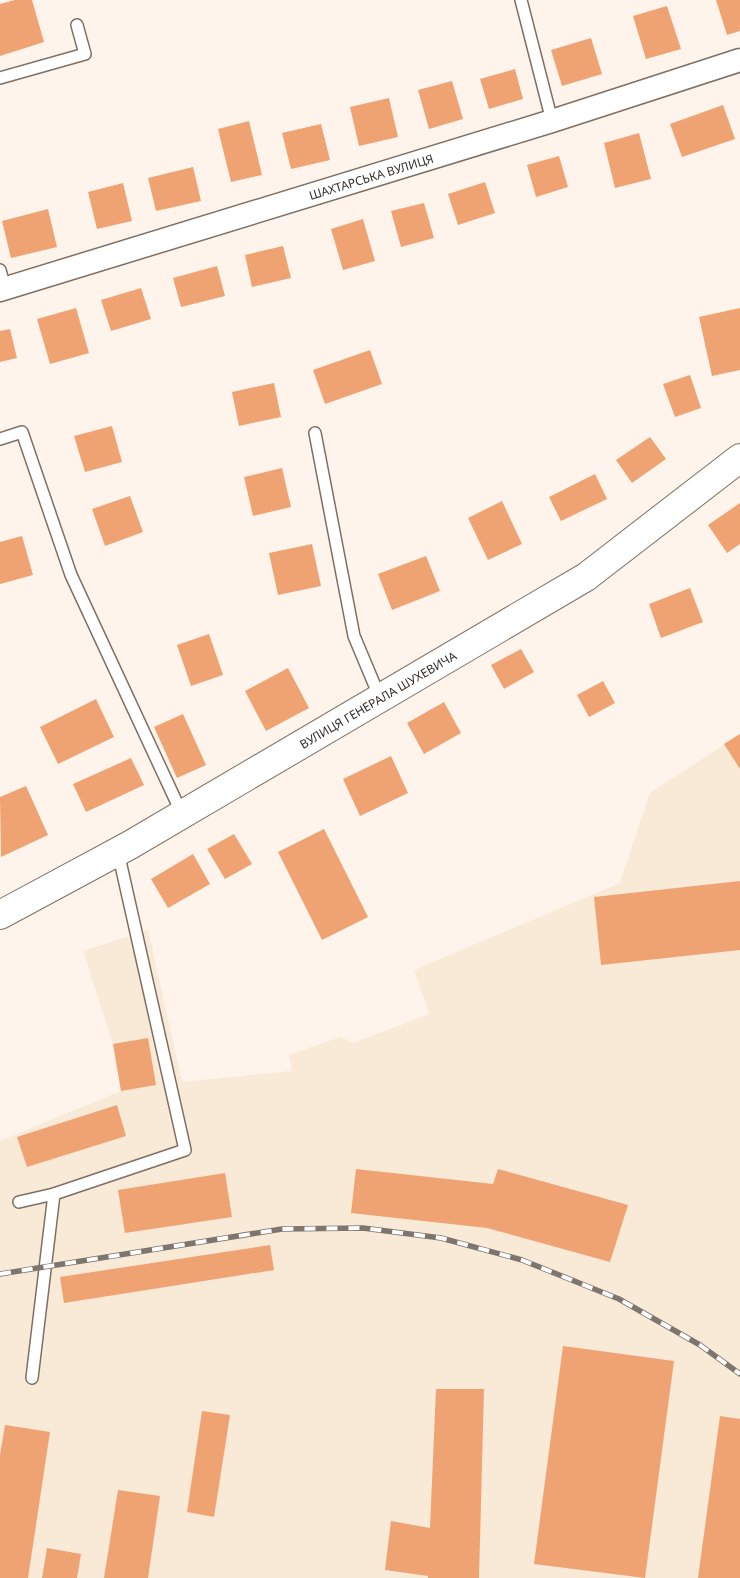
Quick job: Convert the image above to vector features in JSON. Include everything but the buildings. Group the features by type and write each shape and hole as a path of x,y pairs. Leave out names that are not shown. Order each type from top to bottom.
{"street":[{"name":"ШАХТАРСЬКА ВУЛИЦЯ","path":"2,283 552,121 740,60"},
{"name":"ВУЛИЦЯ ГЕНЕРАЛА ШУХЕВИЧА","path":"0,915 118,852 586,577 740,458"}],"lane":[{"path":"521,0 552,121"},
{"path":"0,78 85,54 77,26"},
{"path":"0,439 22,432 71,575 182,814"},
{"path":"315,433 354,636 380,698"},
{"path":"19,1202 54,1194 185,1150 118,852"},
{"path":"32,1378 54,1194"}],"shaded area":[{"path":"740,734 740,1578 0,1578 0,1141 121,1091 113,1044 83,951 148,930 182,1082 292,1071 289,1055 340,1037 353,1043 429,1014 414,970 620,883 650,793"}],"railway":[{"path":"0,1274 282,1229 363,1228 441,1238 522,1260 619,1299 700,1345 740,1374"}]}
